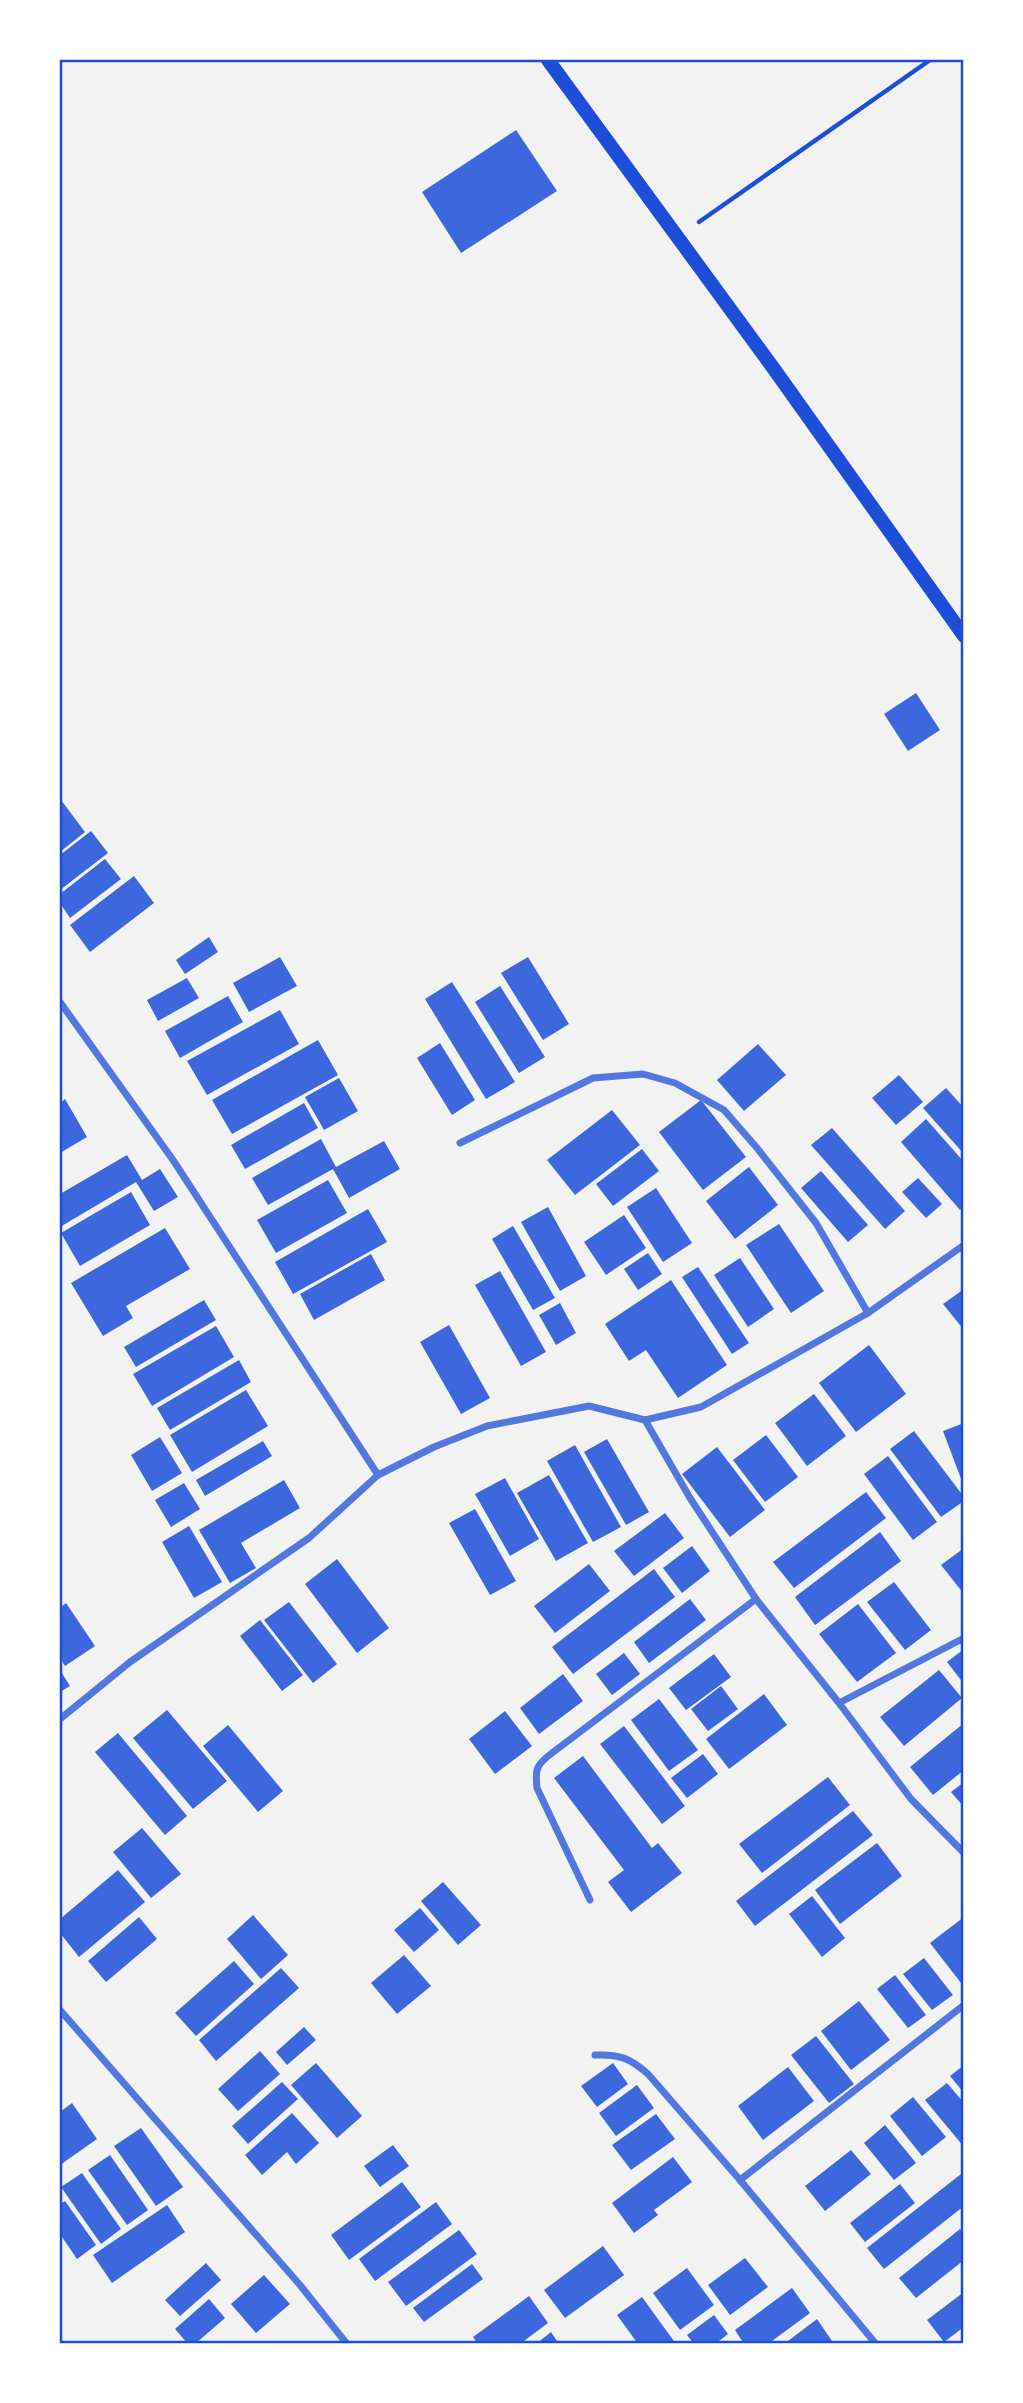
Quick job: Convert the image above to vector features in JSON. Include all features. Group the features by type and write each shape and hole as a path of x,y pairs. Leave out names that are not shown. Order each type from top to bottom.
{"main road":[{"path":"548,60 964,636"}],"street":[{"path":"60,1002 173,1160 378,1475"},
{"path":"460,1143 593,1078 643,1074 675,1083 724,1110 757,1148 816,1223 868,1313"},
{"path":"60,1719 130,1662 309,1538 378,1475 433,1447 499,1423 589,1406 645,1420 701,1407 868,1313 964,1245"},
{"path":"645,1420 690,1497 756,1600 839,1703 911,1800 964,1853"},
{"path":"590,1900 537,1788 536,1771 541,1761 756,1600"},
{"path":"839,1703 964,1638"},
{"path":"740,2180 964,2005"},
{"path":"60,2010 300,2285 347,2343"},
{"path":"595,2055 612,2054 634,2062 648,2074 876,2343"}],"path":[{"path":"678,237 930,60"}],"building":[{"path":"516,130 557,191 461,253 422,192"},
{"path":"916,693 940,730 908,751 884,714"},
{"path":"61,800 85,832 60,852 60,802"},
{"path":"91,831 108,853 60,890 60,855"},
{"path":"105,859 121,879 70,918 60,903 60,894"},
{"path":"134,876 154,903 90,952 70,925"},
{"path":"209,937 218,952 185,974 176,960"},
{"path":"280,957 297,986 249,1012 233,983"},
{"path":"528,957 569,1024 543,1040 501,973"},
{"path":"187,978 199,998 158,1021 147,1000"},
{"path":"452,982 515,1082 486,1099 425,999"},
{"path":"500,986 545,1057 519,1073 475,1002"},
{"path":"228,996 243,1022 180,1058 165,1031"},
{"path":"280,1010 299,1044 207,1095 187,1061"},
{"path":"318,1040 338,1075 232,1134 212,1100"},
{"path":"440,1043 475,1100 452,1115 417,1058"},
{"path":"758,1044 786,1075 744,1111 717,1080"},
{"path":"899,1075 923,1102 896,1125 872,1098"},
{"path":"339,1078 358,1111 324,1130 305,1097"},
{"path":"946,1088 964,1108 964,1154 923,1108"},
{"path":"65,1099 87,1137 60,1153 60,1103"},
{"path":"701,1100 746,1157 703,1190 659,1132"},
{"path":"304,1103 318,1128 245,1169 231,1145"},
{"path":"612,1110 640,1145 575,1195 547,1160"},
{"path":"926,1119 964,1162 964,1207 960,1210 901,1142"},
{"path":"832,1128 905,1211 885,1229 811,1145"},
{"path":"321,1139 336,1167 384,1141 400,1169 349,1198 333,1169 268,1205 252,1178"},
{"path":"642,1149 659,1171 613,1206 596,1184"},
{"path":"127,1155 142,1180 160,1169 178,1197 154,1211 136,1182 60,1227 60,1194"},
{"path":"749,1167 778,1205 735,1239 706,1201"},
{"path":"821,1171 868,1225 848,1242 801,1188"},
{"path":"918,1178 942,1204 926,1218 902,1192"},
{"path":"328,1180 347,1213 276,1253 257,1220"},
{"path":"656,1188 692,1243 663,1262 627,1207"},
{"path":"131,1192 150,1225 80,1266 61,1233"},
{"path":"548,1207 586,1276 560,1291 521,1222"},
{"path":"368,1209 387,1242 293,1294 275,1262"},
{"path":"624,1215 646,1248 606,1275 584,1242"},
{"path":"779,1224 824,1291 791,1313 746,1245"},
{"path":"513,1226 555,1298 533,1310 492,1239"},
{"path":"165,1228 190,1269 126,1306 133,1318 103,1336 71,1283"},
{"path":"648,1253 662,1274 638,1290 624,1269"},
{"path":"371,1254 385,1280 314,1320 300,1294"},
{"path":"740,1258 774,1309 748,1327 714,1275"},
{"path":"698,1267 749,1343 732,1354 682,1277"},
{"path":"500,1271 546,1352 521,1366 475,1285"},
{"path":"671,1280 727,1365 678,1398 646,1350 629,1361 605,1324"},
{"path":"964,1289 964,1330 943,1304"},
{"path":"204,1300 216,1320 136,1367 124,1347"},
{"path":"560,1303 576,1333 556,1345 539,1315"},
{"path":"449,1325 490,1398 461,1414 420,1342"},
{"path":"216,1326 234,1357 152,1406 133,1374"},
{"path":"869,1345 906,1394 856,1432 819,1383"},
{"path":"239,1360 251,1382 170,1430 157,1408"},
{"path":"246,1390 268,1426 192,1472 170,1435"},
{"path":"814,1394 846,1436 807,1466 775,1423"},
{"path":"964,1423 964,1484 963,1484 943,1431"},
{"path":"914,1431 964,1497 964,1501 941,1517 890,1449"},
{"path":"766,1435 798,1477 765,1502 733,1460"},
{"path":"160,1437 182,1473 152,1491 131,1455"},
{"path":"607,1439 649,1512 626,1525 584,1452"},
{"path":"263,1441 272,1456 205,1496 196,1480"},
{"path":"575,1445 621,1527 593,1542 547,1461"},
{"path":"717,1447 765,1510 730,1537 682,1474"},
{"path":"888,1456 937,1522 913,1540 864,1474"},
{"path":"549,1475 588,1543 556,1561 517,1493"},
{"path":"505,1478 539,1539 510,1556 475,1494"},
{"path":"284,1480 300,1508 241,1543 256,1568 230,1583 199,1530"},
{"path":"184,1483 200,1509 171,1527 155,1500"},
{"path":"866,1492 886,1518 794,1588 773,1562"},
{"path":"475,1509 516,1581 490,1595 449,1523"},
{"path":"665,1513 684,1538 634,1576 614,1551"},
{"path":"189,1526 222,1582 194,1598 162,1542"},
{"path":"880,1532 901,1561 815,1625 795,1597"},
{"path":"692,1546 710,1571 682,1593 663,1568"},
{"path":"964,1548 964,1594 941,1565"},
{"path":"337,1559 389,1628 357,1653 305,1584"},
{"path":"589,1564 610,1591 555,1633 534,1606"},
{"path":"654,1569 675,1597 573,1674 552,1647"},
{"path":"894,1582 931,1630 905,1650 867,1602"},
{"path":"690,1599 706,1620 649,1663 634,1642"},
{"path":"289,1602 337,1664 313,1683 264,1620"},
{"path":"66,1603 95,1646 65,1666 60,1658 60,1608"},
{"path":"858,1604 896,1653 857,1682 819,1634"},
{"path":"260,1620 303,1675 282,1691 240,1636"},
{"path":"964,1649 964,1684 947,1662"},
{"path":"624,1653 640,1674 612,1695 596,1674"},
{"path":"714,1654 731,1677 686,1710 669,1688"},
{"path":"60,1670 70,1686 60,1692"},
{"path":"939,1670 962,1698 904,1746 880,1717"},
{"path":"563,1674 583,1701 539,1734 520,1708"},
{"path":"721,1686 738,1709 708,1731 691,1709"},
{"path":"764,1694 787,1725 729,1769 706,1739"},
{"path":"659,1699 698,1750 669,1771 631,1720"},
{"path":"167,1710 227,1781 193,1809 133,1738"},
{"path":"505,1711 532,1746 495,1774 469,1739"},
{"path":"964,1723 964,1770 933,1795 910,1767"},
{"path":"228,1725 283,1791 258,1812 203,1746"},
{"path":"624,1726 685,1806 662,1824 600,1744"},
{"path":"118,1733 187,1816 165,1835 95,1752"},
{"path":"703,1754 718,1774 687,1798 671,1778"},
{"path":"583,1756 652,1848 658,1843 682,1873 631,1912 608,1882 624,1870 554,1778"},
{"path":"828,1777 850,1805 762,1873 739,1844"},
{"path":"964,1782 964,1807 951,1792"},
{"path":"853,1811 873,1835 755,1926 736,1901"},
{"path":"142,1828 181,1874 151,1898 113,1852"},
{"path":"877,1843 902,1876 840,1924 815,1890"},
{"path":"118,1870 145,1902 79,1957 60,1933 60,1919"},
{"path":"443,1882 481,1925 458,1945 421,1901"},
{"path":"812,1896 845,1938 822,1957 789,1914"},
{"path":"420,1908 439,1930 414,1952 394,1930"},
{"path":"253,1915 288,1955 261,1979 227,1939"},
{"path":"139,1917 157,1939 106,1982 88,1961"},
{"path":"964,1917 964,1981 961,1983 930,1943"},
{"path":"404,1955 431,1986 397,2014 371,1983"},
{"path":"924,1958 953,1995 932,2010 903,1974"},
{"path":"234,1961 254,1984 196,2036 175,2013"},
{"path":"281,1968 299,1988 216,2061 199,2040"},
{"path":"895,1975 926,2015 908,2028 877,1989"},
{"path":"859,2001 890,2040 851,2070 821,2031"},
{"path":"304,2027 316,2040 287,2065 276,2052"},
{"path":"816,2036 854,2084 829,2103 791,2055"},
{"path":"260,2051 280,2074 238,2111 218,2089"},
{"path":"316,2063 362,2116 337,2138 291,2085"},
{"path":"613,2063 628,2084 597,2107 581,2086"},
{"path":"964,2065 964,2093 950,2076"},
{"path":"788,2067 814,2101 763,2140 738,2106"},
{"path":"282,2082 298,2099 248,2144 232,2126"},
{"path":"947,2083 964,2103 964,2147 925,2100"},
{"path":"637,2085 654,2108 616,2136 599,2113"},
{"path":"913,2097 946,2137 922,2156 890,2116"},
{"path":"72,2103 97,2139 60,2165 60,2112"},
{"path":"292,2113 319,2143 296,2164 287,2152 262,2175 245,2155"},
{"path":"656,2114 675,2139 631,2170 612,2145"},
{"path":"885,2125 916,2163 894,2180 864,2143"},
{"path":"141,2128 183,2187 156,2206 114,2146"},
{"path":"393,2145 409,2166 380,2187 364,2166"},
{"path":"851,2150 871,2174 825,2211 805,2186"},
{"path":"110,2155 148,2210 127,2225 88,2170"},
{"path":"673,2157 692,2182 654,2210 658,2215 634,2233 612,2203"},
{"path":"82,2173 121,2229 101,2244 61,2187"},
{"path":"961,2174 964,2177 964,2206 884,2269 867,2248"},
{"path":"402,2182 421,2207 349,2260 331,2235"},
{"path":"900,2184 915,2203 865,2242 850,2223"},
{"path":"65,2201 96,2245 77,2259 60,2234 60,2204"},
{"path":"436,2202 452,2224 375,2281 359,2259"},
{"path":"167,2205 185,2232 112,2283 93,2255"},
{"path":"960,2229 964,2234 964,2260 916,2298 899,2278"},
{"path":"459,2230 477,2254 406,2306 388,2282"},
{"path":"603,2246 624,2275 565,2318 544,2290"},
{"path":"745,2258 768,2287 730,2315 708,2285"},
{"path":"206,2263 221,2280 180,2316 165,2300"},
{"path":"472,2264 483,2279 424,2322 413,2308"},
{"path":"687,2268 714,2305 680,2330 653,2293"},
{"path":"264,2275 290,2304 256,2333 231,2304"},
{"path":"792,2288 810,2313 768,2344 744,2344 735,2330"},
{"path":"964,2292 964,2327 944,2342 927,2320"},
{"path":"529,2296 548,2323 520,2344 478,2344 473,2337"},
{"path":"642,2297 676,2344 638,2344 617,2315"},
{"path":"209,2299 225,2318 195,2344 188,2344 175,2329"},
{"path":"714,2315 728,2334 715,2344 694,2344 687,2335"},
{"path":"817,2319 834,2344 784,2344"},
{"path":"551,2332 559,2344 536,2344"}]}
